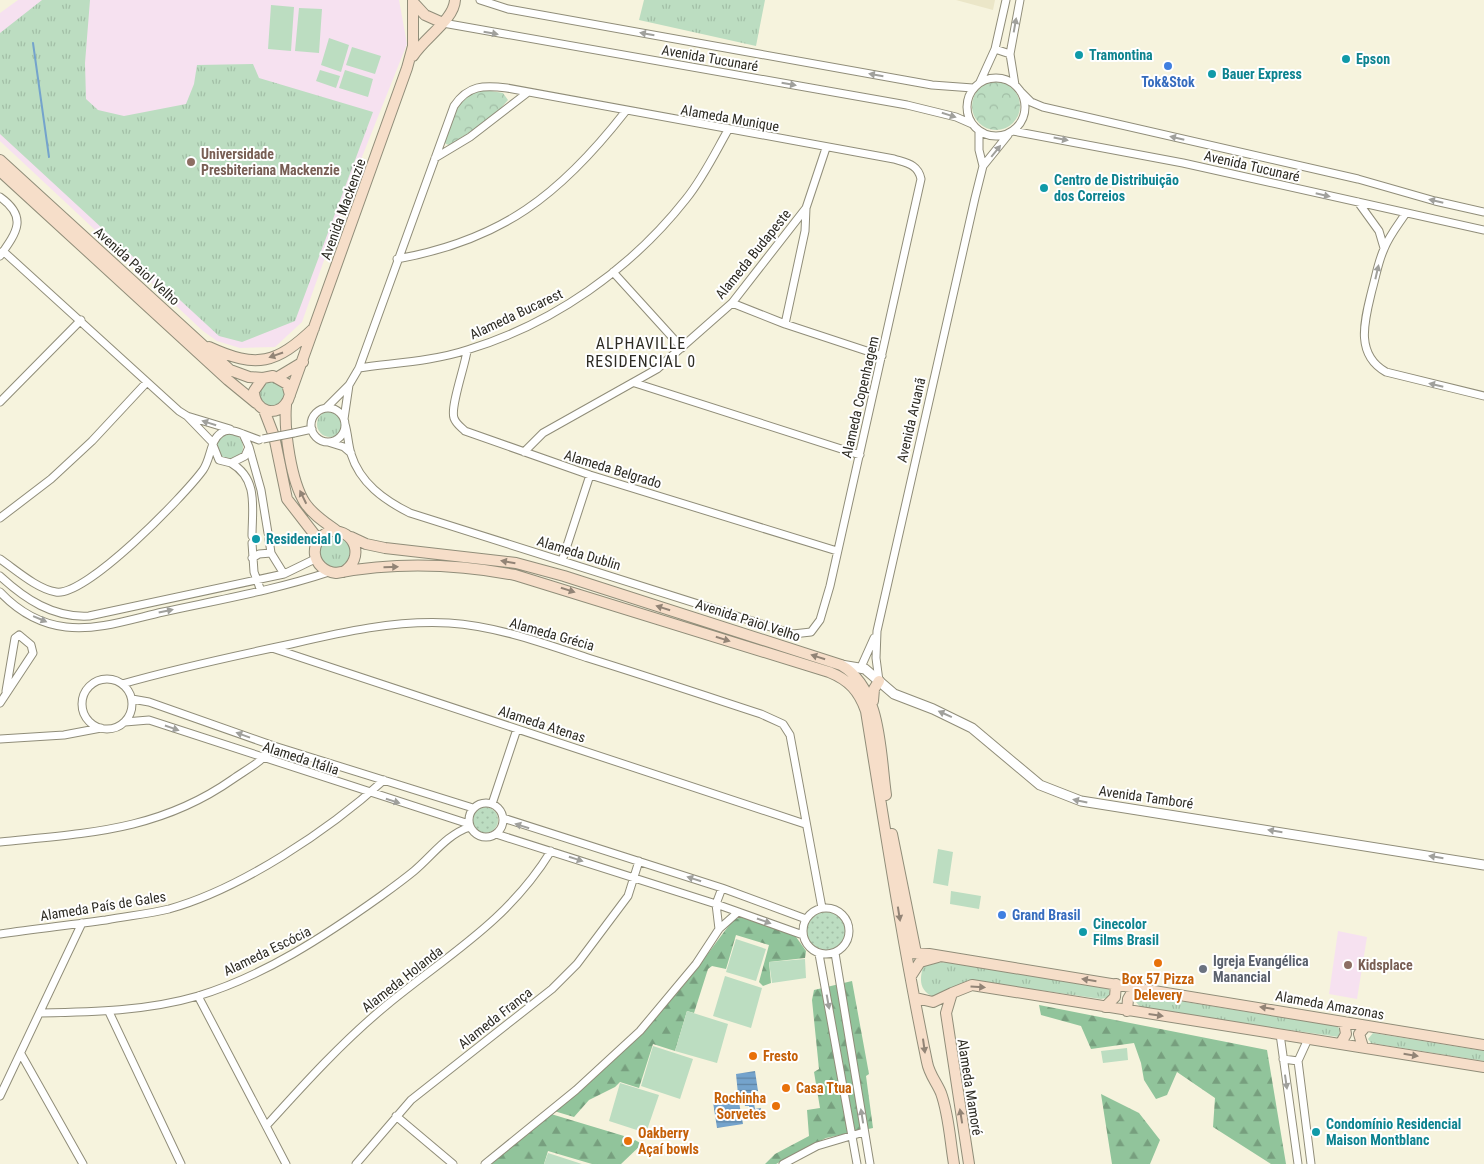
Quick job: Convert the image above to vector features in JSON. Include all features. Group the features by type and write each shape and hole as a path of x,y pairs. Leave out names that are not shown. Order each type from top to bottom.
{"main road":[{"name":"Avenida Mackenzie","path":"408,66 422,42 452,14 455,0"},
{"name":"Avenida Mackenzie","path":"290,395 304,361 408,66 414,30 413,1"},
{"path":"413,1 425,15 443,23"},
{"name":"Avenida Paiol Velho","path":"0,160 230,370 249,378 278,377"},
{"name":"Avenida Paiol Velho","path":"0,171 207,361 260,406"},
{"path":"203,345 236,360 263,360 282,354 315,327"},
{"path":"290,395 287,384 278,377 304,361"},
{"path":"263,378 254,392 274,436 288,499 318,539"},
{"name":"Avenida Paiol Velho","path":"290,395 286,405 286,424 294,471 301,494 313,513 350,537 366,544 386,548 516,563 573,579 842,665 854,674 862,683 873,705 910,953"},
{"path":"260,406 276,412 286,405"},
{"path":"329,572 318,565 315,559 315,546 318,539 330,531 338,531"},
{"path":"342,572 353,564 356,558 355,543 350,537"},
{"name":"Avenida Paiol Velho","path":"329,572 383,567 433,566 486,570 515,575 829,672 849,682 862,700 866,712 910,953"},
{"path":"873,705 873,694 879,681"},
{"name":"Alameda Amazonas","path":"910,953 941,956 1116,984 1484,1045"},
{"name":"Alameda Mamoré","path":"910,953 911,976 927,1064 941,1092 954,1164"},
{"path":"911,976 920,962 941,956"},
{"path":"1105,1007 1115,997 1116,984"},
{"path":"916,998 933,1002 969,986 977,985 1127,1011 1484,1067"},
{"path":"1127,1011 1128,999 1134,987"},
{"name":"Alameda Mamoré","path":"952,993 946,1013 969,1164"},
{"path":"1340,1043 1346,1034 1344,1022"},
{"path":"1363,1047 1359,1034 1366,1026"},
{"path":"952,1151 966,1148"}],"street":[{"name":"Avenida Tucunaré","path":"480,0 502,8 932,85 973,88"},
{"path":"980,82 998,78 1015,85 1022,92 1025,111 1022,121 1011,133 988,136 979,131 972,124 966,106 973,88 980,82 995,49 1006,0"},
{"path":"1015,85 1010,54 1020,0"},
{"name":"Avenida Tucunaré","path":"443,23 907,105 972,124"},
{"path":"995,49 1010,54"},
{"name":"Alameda Munique","path":"326,408 349,385 359,368 454,106 465,93 478,86 488,85 624,112 908,163 917,169 921,179"},
{"name":"Avenida Tucunaré","path":"1022,92 1031,102 1043,107 1358,179 1435,201 1484,212"},
{"path":"435,158 470,137 527,93"},
{"path":"397,259 434,252 479,237 525,211 582,163 624,112"},
{"name":"Alameda Bucarest","path":"359,368 467,351 558,310 614,272 638,252 687,198 728,130"},
{"name":"Avenida Aruanã","path":"879,681 876,658 878,631 983,166 979,150 979,131"},
{"name":"Avenida Tucunaré","path":"1011,133 1183,163 1484,230"},
{"name":"Avenida Aruanã","path":"983,166 1011,133"},
{"name":"Alameda Budapeste","path":"785,324 805,231 806,208 826,148"},
{"name":"Alameda Copenhagem","path":"820,620 860,455 921,179"},
{"path":"0,196 16,210 17,228 2,254 81,320 186,416 213,444 216,456 244,472 251,487 252,558 256,579 261,590"},
{"path":"1358,202 1379,231 1384,248"},
{"name":"Alameda Budapeste","path":"524,452 543,433 635,383 682,348 732,303 806,208"},
{"path":"1406,213 1384,248 1364,326 1367,353 1386,372 1484,396"},
{"path":"614,272 682,348"},
{"path":"732,303 785,324 882,356"},
{"path":"0,402 81,320"},
{"name":"Alameda Belgrado","path":"467,351 462,378 454,403 454,419 465,430 590,475 837,551"},
{"path":"0,518 71,460 147,382"},
{"path":"635,383 860,455"},
{"name":"Alameda Munique","path":"345,421 349,385"},
{"path":"328,442 334,442 343,435 345,421 339,412 326,408 320,410 313,418 312,429 316,437 328,442 344,448 351,453"},
{"path":"186,416 261,440"},
{"name":"Alameda Dublin","path":"345,421 351,453 361,475 370,486 389,502 410,513 793,634 811,632 820,620"},
{"path":"204,469 228,463 245,456 249,446 261,440 312,429"},
{"path":"0,559 49,590 56,592 69,591 113,561 161,516 204,469 213,444 221,433 232,430"},
{"path":"242,434 249,446 261,490 271,553 284,574"},
{"path":"562,561 590,475"},
{"path":"252,558 271,553"},
{"path":"0,576 26,598 57,612 76,617 106,614 284,574 315,559"},
{"path":"0,592 8,600 39,620 56,626 80,628 118,622 261,590 329,572"},
{"name":"Alameda Grécia","path":"122,684 187,666 373,626 448,623 472,626 562,650 761,714 776,720 787,729 792,744 805,824 822,908"},
{"path":"842,665 861,667 878,631"},
{"path":"0,703 6,691 33,653 33,647 19,635 15,638 6,691"},
{"name":"Alameda Atenas","path":"272,648 805,824"},
{"name":"Avenida Tamboré","path":"861,667 894,694 933,709 972,728 1040,785 1067,797 1484,865"},
{"path":"0,739 114,728 125,722 131,711 132,699 122,684 107,679 92,684 87,690 82,705 84,713 93,725 100,728"},
{"name":"Alameda Itália","path":"132,699 149,702 274,746 473,808"},
{"name":"Alameda Itália","path":"125,722 149,720 264,760 469,826"},
{"path":"492,804 517,729"},
{"path":"0,842 100,832 166,816 217,791 264,760 274,746"},
{"name":"Alameda País de Gales","path":"0,934 168,909 200,899 247,876 291,850 384,780"},
{"path":"496,834 502,827 503,818 500,809 492,804 482,803 473,808 468,818 469,826 475,834 484,837 496,834 716,904 803,934"},
{"path":"503,818 722,888 806,919"},
{"name":"Alameda Escócia","path":"40,1013 109,1012 198,996 255,973 314,943 414,871 453,834 469,826"},
{"name":"Alameda Holanda","path":"267,1125 340,1047 387,1004 495,921 523,889 551,851"},
{"name":"Alameda França","path":"356,1164 396,1116 430,1083 514,1020 571,970 591,949 628,896 639,862"},
{"path":"718,929 716,904 722,888"},
{"path":"822,908 840,912 847,922 848,940 835,953 819,954 810,948 803,934 806,919 810,914 822,908"},
{"path":"485,1164 576,1090 640,1031 696,964 718,929 738,912"},
{"path":"0,1096 82,923"},
{"path":"835,953 870,1164"},
{"path":"819,954 857,1164"},
{"path":"198,996 286,1164"},
{"path":"109,1012 181,1164"},
{"path":"1280,1034 1298,1164"},
{"path":"1308,1039 1298,1061 1311,1164"},
{"path":"21,1054 83,1164"},
{"path":"1283,1059 1298,1061"},
{"path":"396,1116 453,1164"},
{"path":"783,1164 817,1146 864,1132"}],"shaded area":[{"name":"Universidade Presbiteriana Mackenzie","path":"18,0 399,0 407,44 352,182 302,322 275,347 240,348 217,341 203,331 0,141 0,13"},
{"path":"956,0 995,0 993,10"},
{"name":"Kidsplace","path":"1338,931 1367,937 1357,999 1329,994"}],"green space":[{"name":"Universidade Presbiteriana Mackenzie","path":"42,0 90,0 85,63 86,99 98,110 124,116 186,104 194,84 197,65 253,64 259,78 373,112 295,321 242,342 219,336 0,134 0,33"},
{"path":"644,0 765,0 756,46 639,20"},
{"path":"271,5 294,7 291,51 268,49"},
{"path":"299,8 322,9 319,53 295,51"},
{"path":"329,38 349,45 341,72 321,65"},
{"path":"352,47 381,56 375,74 346,65"},
{"path":"320,70 340,76 336,88 316,81"},
{"path":"345,70 373,79 368,97 339,88"},
{"path":"991,82 1001,82 1013,89 1020,101 1020,111 1013,123 1001,130 991,130 983,126 976,119 972,111 972,101 976,93 983,86"},
{"path":"479,89 503,93 508,100 481,125 449,145 446,144 444,142 457,106 461,100"},
{"path":"265,380 279,381 286,392 280,406 265,408 257,391"},
{"path":"330,411 339,415 343,424 339,433 330,437 321,433 317,424 321,415"},
{"path":"230,434 239,438 243,447 239,456 230,460 221,456 217,447 221,438"},
{"path":"334,536 340,537 345,541 349,546 349,558 345,563 340,567 334,568 328,567 323,563 319,558 318,552 319,546 323,541 328,537"},
{"path":"485,807 494,811 498,820 494,829 485,833 476,829 472,820 476,811"},
{"path":"938,849 953,852 948,886 933,883"},
{"path":"951,891 981,896 979,909 950,904"},
{"path":"826,912 833,913 839,918 844,924 844,938 839,944 833,949 826,950 819,949 813,944 808,938 807,931 808,924 813,918 819,913"},
{"path":"743,917 794,934 806,951 805,958 769,962 771,983 763,986 759,982 769,945 736,935 726,969 712,966 708,969 694,1013 687,1011 675,1051 653,1044 639,1088 620,1082 615,1087 589,1100 574,1117 554,1111 637,1039 688,980 730,924 735,919"},
{"path":"736,939 766,949 756,981 726,972"},
{"path":"805,959 806,978 772,983 769,962"},
{"path":"948,962 1109,989 1111,997 1101,999 969,980 934,997 929,995 923,989 921,981 923,967 930,963"},
{"path":"725,976 762,988 751,1028 713,1016"},
{"path":"852,981 869,1074 866,1076 873,1128 826,1138 776,1164 765,1164 775,1154 809,1136 807,1110 820,1108 814,1072 819,1069 812,1000 814,990"},
{"path":"1142,995 1337,1026 1340,1030 1339,1037 1142,1009 1136,1002"},
{"path":"1039,1005 1267,1050 1286,1164 1271,1164 1213,1127 1215,1098 1177,1072 1167,1095 1156,1099 1144,1080 1141,1063 1134,1043 1091,1049 1081,1026 1041,1015"},
{"path":"687,1011 728,1024 717,1063 675,1051"},
{"path":"1373,1033 1484,1051 1484,1061 1371,1043 1368,1039"},
{"path":"653,1046 693,1059 680,1099 641,1086"},
{"path":"1127,1048 1128,1060 1103,1063 1101,1051"},
{"path":"620,1083 659,1095 646,1133 609,1121"},
{"path":"1101,1094 1139,1113 1160,1140 1150,1164 1112,1164"},
{"path":"551,1114 624,1136 623,1142 631,1145 635,1140 642,1144 621,1164 592,1164 548,1151 544,1164 488,1164"},
{"path":"548,1153 582,1164 544,1164"}],"water":[{"path":"755,1071 758,1091 752,1092 755,1109 761,1108 762,1119 752,1120 749,1106 745,1106 743,1094 738,1094 736,1074"},
{"path":"738,1097 743,1124 717,1128 713,1102"}],"waterway":[{"path":"33,43 49,157"}],"place":[{"name":"Tramontina","path":"1079,55"},
{"name":"Epson","path":"1346,59"},
{"name":"Tok&Stok","path":"1168,66"},
{"name":"Bauer Express","path":"1212,74"},
{"name":"Universidade Presbiteriana Mackenzie","path":"191,162"},
{"name":"Centro de Distribuição dos Correios","path":"1044,188"},
{"name":"Residencial 0","path":"256,539"},
{"name":"Grand Brasil","path":"1002,915"},
{"name":"Cinecolor Films Brasil","path":"1083,932"},
{"name":"Box 57 Pizza Delevery","path":"1158,963"},
{"name":"Kidsplace","path":"1348,965"},
{"name":"Igreja Evangélica Manancial","path":"1203,969"},
{"name":"Fresto","path":"753,1056"},
{"name":"Casa Ttua","path":"786,1088"},
{"name":"Rochinha Sorvetes","path":"776,1106"},
{"name":"Condomínio Residencial Maison Montblanc","path":"1316,1132"},
{"name":"Oakberry Açaí bowls","path":"628,1141"}],"district":[{"name":"ALPHAVILLE RESIDENCIAL 0","path":"641,352"}]}
